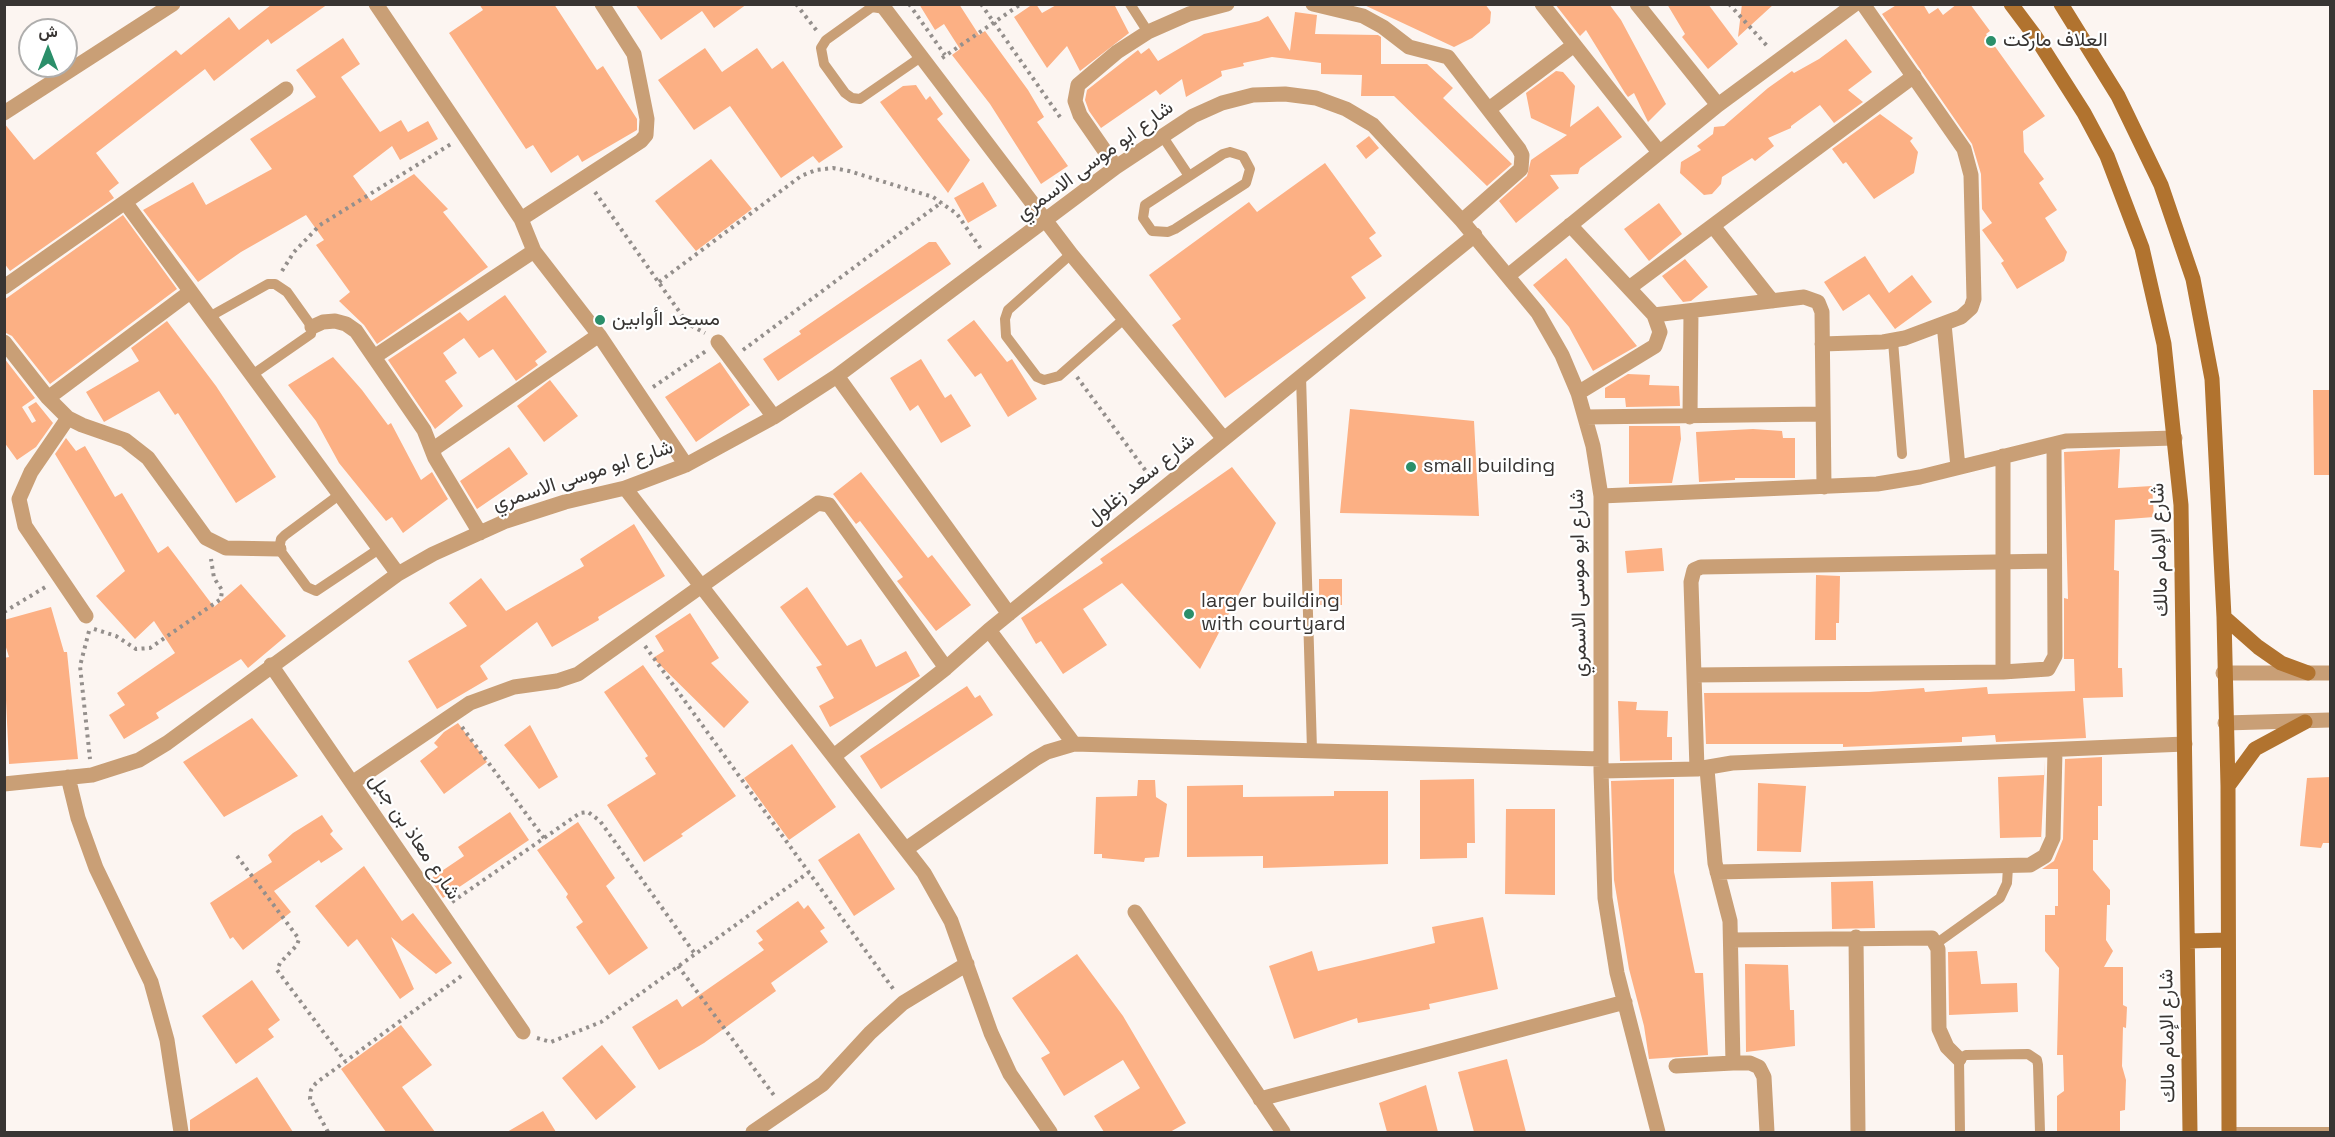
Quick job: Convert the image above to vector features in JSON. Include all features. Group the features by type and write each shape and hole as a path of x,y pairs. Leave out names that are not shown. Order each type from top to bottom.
{"street":[{"path":"4,113 173,4"},
{"path":"376,4 521,219 534,250 599,335 686,465"},
{"path":"521,219 641,141 648,127 634,54 602,4"},
{"path":"1116,167 1080,115 1075,101 1078,86 1117,52 1188,9 1227,4"},
{"path":"1313,4 1363,16 1383,27 1409,47 1448,57 1519,149 1523,162 1516,174 1462,221"},
{"path":"1542,4 1659,152"},
{"path":"1637,4 1718,105"},
{"path":"1509,275 1718,105 1855,4"},
{"path":"1822,344 1893,341 1966,314 1974,299 1971,175 1960,141 1863,4"},
{"name":"شارع الإمام مالك","path":"2011,4 2036,36 2084,112 2126,202 2155,296 2164,344 2181,505 2190,1132"},
{"path":"2061,4 2106,77 2141,140 2162,185 2193,279 2212,379 2224,617 2224,723 2228,786 2229,1132"},
{"path":"885,9 1071,254 1224,439"},
{"path":"1489,109 1574,45"},
{"path":"1629,288 1914,76"},
{"path":"4,287 286,89"},
{"name":"شارع ابو موسى الاسمري","path":"4,784 92,774 139,760 167,743 398,574 433,554 506,521 565,501 625,488 686,465 774,417 837,376 1116,167 1193,116 1222,103 1243,98 1285,94 1316,98 1346,109 1373,125 1475,235 1538,313 1562,355 1578,393 1601,496 1601,765 1605,898 1625,1002 1658,1132"},
{"path":"125,202 398,574"},
{"path":"1570,225 1654,315 1660,332 1655,346 1578,393"},
{"path":"1713,226 1773,301"},
{"name":"شارع سعد زغلول","path":"834,756 946,668 989,630 1475,235"},
{"path":"374,357 534,250"},
{"path":"48,398 190,292"},
{"path":"1654,315 1809,297 1818,302 1822,312 1824,487"},
{"path":"1690,417 1691,311"},
{"path":"312,327 323,322 346,324 356,331 424,430 432,450 480,533"},
{"path":"1944,324 1958,467"},
{"path":"432,450 599,335"},
{"path":"4,342 48,398 68,418 111,434 137,448 148,458 206,538 216,544 238,550 279,549"},
{"path":"718,342 774,417"},
{"path":"837,376 1009,614"},
{"path":"1585,417 1823,414"},
{"path":"68,418 31,472 19,499 25,526 88,622"},
{"path":"1601,496 1824,487 1899,481 2054,444 2083,440 2175,438"},
{"path":"1694,675 2043,671 2054,661 2054,444"},
{"path":"2003,456 2004,672"},
{"path":"625,488 906,849 938,895 951,921 991,1033 1010,1074 1050,1132"},
{"path":"352,783 453,714 491,694 578,674 702,587 814,504 826,503 946,668"},
{"path":"1733,1063 1730,921 1717,872 1702,769 1694,675 1691,575 1694,570 1701,567 2054,561"},
{"path":"2224,617 2258,647 2282,663 2308,673"},
{"path":"989,630 1074,744"},
{"name":"شارع معاذ بن جبل","path":"271,665 523,1032"},
{"path":"2223,673 2331,673"},
{"path":"2224,723 2331,720"},
{"path":"2228,786 2255,749 2305,722"},
{"path":"906,849 1035,759 1074,744 1312,750 1702,769 1732,763 2186,744"},
{"path":"1717,872 2021,867 2038,861 2052,844 2055,750"},
{"path":"68,777 78,818 96,868 127,927 151,982 166,1040 182,1132"},
{"path":"1135,912 1282,1132"},
{"path":"1856,937 1858,1132"},
{"path":"1731,940 1932,938 1937,943 1939,1029 1947,1047 1959,1059"},
{"path":"2188,941 2227,940"},
{"path":"753,1132 831,1076 870,1033 903,1002 967,964"},
{"path":"1260,1099 1625,1002"},
{"path":"1676,1066 1755,1064 1762,1071 1767,1132"}],"lane":[{"path":"1130,4 1148,32"},
{"path":"885,9 873,7 825,40 820,56 824,64 852,98 860,99 925,62"},
{"path":"1163,137 1189,176"},
{"path":"1230,152 1243,156 1250,169 1246,183 1222,200 1175,229 1168,232 1152,231 1143,218 1145,205 1189,176 1230,152"},
{"path":"1071,254 1008,310 1004,327 1006,336 1037,377 1052,380 1125,318"},
{"path":"209,317 268,284 275,284 287,292 312,327 309,336 252,375"},
{"path":"1893,341 1902,454"},
{"path":"1301,376 1312,750"},
{"path":"339,495 281,539 279,549 307,587 316,591 379,549"},
{"path":"1937,943 2000,898 2007,884 2008,867"},
{"path":"1960,1132 1959,1059 1966,1055 2033,1056 2038,1065 2040,1132"},
{"path":"2229,1132 2331,1132"}],"path":[{"path":"796,4 825,40"},
{"path":"909,4 945,56"},
{"path":"981,4 1062,119"},
{"path":"925,62 945,56 1021,4"},
{"path":"1729,4 1780,59"},
{"path":"275,284 294,252 320,225 465,136"},
{"path":"659,282 801,176 816,170 833,168 942,201 957,214 990,262"},
{"path":"585,177 688,324 718,342 640,396"},
{"path":"731,359 942,201"},
{"path":"1070,367 1160,491"},
{"path":"92,774 80,666 88,622 136,649 144,650 159,642 221,599 222,590 211,569 216,544"},
{"path":"4,612 61,578"},
{"path":"636,633 903,1002"},
{"path":"453,714 544,838"},
{"path":"440,911 580,813 595,815 695,954"},
{"path":"237,856 299,939 297,945 278,966 279,974 345,1061"},
{"path":"523,1032 551,1042 577,1034 601,1022 809,872"},
{"path":"328,1132 310,1099 311,1090 316,1083 477,965"},
{"path":"678,966 785,1111"}],"building":[{"path":"328,4 271,44 268,39 214,81 205,69 96,153 119,183 109,191 114,198 10,271 4,263 4,123 34,160 176,50 181,55 229,17 239,30 271,5"},
{"path":"479,4 554,4 597,70 603,66 637,119 637,130 582,162 578,155 551,173 533,145 526,149 449,33 483,10"},
{"path":"635,4 747,4 714,28 702,11 661,40"},
{"path":"919,4 959,4 979,35 985,31 1028,90 1044,117 1037,122 1068,166 1041,184 990,104 952,55 960,49 944,24 935,30"},
{"path":"1036,4 1042,13 1058,4 1114,4 1129,33 1080,71 1067,46 1047,68 1014,17"},
{"path":"1362,4 1485,4 1491,12 1490,23 1472,38 1454,47"},
{"path":"1555,4 1609,4 1621,20 1666,104 1648,122 1634,93 1628,97 1586,30 1580,36"},
{"path":"1667,4 1708,4 1738,44 1708,69 1682,37 1685,34"},
{"path":"1742,4 1774,4 1738,37"},
{"path":"1898,4 1923,4 1929,14 1938,8 1943,15 1957,4 1970,4 1990,31 1986,34 2045,116 2023,131 2024,152 2044,179 2039,183 2057,210 2045,218 2067,252 2064,261 2017,289 2001,263 2004,261 1982,230 1992,223 1982,209 1981,174 1972,144 1882,14"},
{"path":"1295,12 1317,15 1315,34 1378,35 1381,37 1381,64 1427,64 1453,88 1443,98 1512,164 1487,186 1394,96 1361,96 1362,75 1321,74 1321,63 1272,57 1243,63 1244,66 1221,71 1222,76 1186,97 1182,79 1160,95 1156,90 1101,128 1089,111 1085,100 1087,90 1138,50 1141,54 1149,48 1158,61 1204,34 1259,21 1268,16 1290,51"},
{"path":"343,38 360,64 341,77 380,132 401,120 408,132 428,121 438,139 400,160 392,146 353,176 371,201 414,174 448,209 443,212 488,267 377,344 364,325 339,301 350,292 316,245 324,240 306,215 241,252 198,282 143,210 193,182 206,205 272,169 250,139 316,97 296,70"},
{"path":"1846,39 1872,72 1848,90 1863,102 1834,123 1820,105 1791,128 1768,138 1774,146 1755,161 1752,158 1722,177 1721,184 1712,194 1704,195 1680,173 1681,162 1701,150 1697,146 1713,134 1714,127 1724,126 1768,88 1792,71 1794,73 1819,59"},
{"path":"705,48 722,72 757,48 772,69 783,61 843,147 819,163 813,156 781,178 730,106 694,130 658,80"},
{"path":"1556,71 1563,72 1575,86 1570,127 1598,106 1622,137 1580,168 1578,174 1550,175 1559,188 1516,223 1499,201 1527,176 1531,160 1567,135 1531,118 1526,93"},
{"path":"916,85 926,100 930,96 943,114 937,119 970,160 948,193 880,102 903,86"},
{"path":"1880,114 1913,138 1910,141 1918,152 1914,173 1874,199 1846,162 1843,164 1832,149"},
{"path":"1369,136 1379,148 1366,159 1356,146"},
{"path":"711,159 752,209 696,251 655,201"},
{"path":"1325,163 1376,233 1369,238 1382,256 1351,277 1366,298 1225,398 1172,325 1181,319 1149,275 1249,202 1257,212"},
{"path":"983,182 997,206 968,223 954,198"},
{"path":"1659,203 1682,234 1649,261 1624,229"},
{"path":"123,215 177,289 50,384 12,336 4,332 4,300"},
{"path":"929,242 936,242 951,264 778,381 763,359 801,334 799,331"},
{"path":"1865,256 1889,293 1912,275 1932,302 1895,329 1869,294 1843,311 1824,282"},
{"path":"1566,258 1637,346 1593,371 1569,327 1533,285"},
{"path":"1685,259 1708,287 1691,301 1683,302 1662,276"},
{"path":"505,295 547,352 535,361 538,365 516,381 493,349 479,358 464,338 443,353 457,373 445,381 463,406 435,429 388,360 460,312 468,321"},
{"path":"974,320 1007,362 1012,359 1037,399 1008,417 981,373 975,377 947,340"},
{"path":"167,321 216,386 276,477 236,503 178,413 175,415 159,391 104,422 86,392 139,361 131,348"},
{"path":"333,357 388,425 391,423 421,480 432,472 448,499 403,533 392,517 386,521 339,463 316,421 288,385"},
{"path":"4,358 35,398 22,407 32,423 36,421 28,407 36,402 53,423 36,447 17,460 4,442"},
{"path":"921,359 945,398 951,394 971,426 941,443 918,405 910,411 890,378"},
{"path":"720,362 750,405 696,442 665,397"},
{"path":"1628,374 1650,375 1649,385 1679,386 1680,406 1626,407 1625,398 1605,398 1605,388"},
{"path":"550,380 578,416 544,442 517,406"},
{"path":"2313,390 2331,390 2331,475 2314,475"},
{"name":"small building","path":"1350,409 1474,421 1479,516 1340,513"},
{"path":"1629,426 1680,426 1681,439 1672,483 1629,484"},
{"path":"1753,429 1782,431 1783,438 1795,438 1795,478 1735,478 1735,480 1699,482 1696,432"},
{"path":"66,438 76,451 85,446 115,497 122,493 158,553 168,546 214,607 241,584 286,636 248,668 241,659 156,713 159,718 124,739 109,715 125,705 117,693 175,653 154,621 135,639 96,596 125,571 55,454"},
{"path":"509,447 528,474 477,509 460,481"},
{"path":"2120,449 2118,488 2152,486 2154,517 2115,520 2114,570 2119,571 2118,668 2122,668 2123,697 2083,698 2086,738 1996,742 1995,735 1962,737 1962,742 1843,747 1843,744 1706,744 1704,693 1869,692 1924,688 1925,692 1987,687 1988,694 2075,691 2074,659 2064,659 2064,598 2068,599 2064,452"},
{"name":"larger building with courtyard","path":"1232,467 1276,523 1200,669 1122,583 1083,609 1107,645 1063,674 1041,641 1036,644 1021,618 1103,563 1100,559"},
{"path":"861,472 928,558 932,555 971,605 936,631 897,581 903,577 860,521 856,524 833,494"},
{"path":"634,524 665,576 598,617 599,620 552,647 537,622 480,666 488,679 437,709 408,661 467,626 449,603 481,578 506,611 584,566 580,559"},
{"path":"1662,548 1664,571 1627,573 1625,551"},
{"path":"1816,575 1840,576 1839,623 1836,623 1836,640 1815,640"},
{"path":"1319,579 1342,579 1342,605 1319,605"},
{"path":"807,587 847,646 861,639 876,667 906,651 920,676 830,727 819,706 834,698 816,667 822,665 780,607"},
{"path":"51,607 64,652 67,652 78,759 9,764 4,658 9,657 4,641 4,620"},
{"path":"690,613 719,658 711,663 749,702 724,728 653,658 664,651 655,636"},
{"path":"643,665 736,796 644,862 607,805 656,774 645,758 648,756 604,692"},
{"path":"967,686 975,698 980,695 993,715 881,789 860,756"},
{"path":"1618,701 1637,702 1636,710 1668,711 1667,737 1672,737 1672,760 1620,761"},
{"path":"252,718 298,776 224,817 183,762"},
{"path":"458,723 487,762 444,794 420,761 438,747 434,743 444,732"},
{"path":"530,725 558,777 539,789 504,745"},
{"path":"792,744 836,807 789,840 744,778"},
{"path":"2102,757 2102,806 2098,806 2098,840 2093,840 2093,870 2110,890 2106,940 2113,951 2104,967 2123,967 2123,1005 2127,1007 2126,1028 2123,1027 2122,1066 2126,1080 2125,1110 2120,1111 2120,1132 2057,1132 2057,1096 2064,1091 2063,1055 2057,1055 2059,968 2045,951 2045,915 2055,915 2055,906 2058,906 2058,869 2042,869 2054,861 2063,839 2065,759"},
{"path":"2045,760 2041,841 2041,837 2000,838 1998,777 2044,775"},
{"path":"2331,777 2331,843 2323,843 2321,848 2300,846 2307,778"},
{"path":"1474,779 1475,843 1467,843 1467,858 1420,859 1420,780"},
{"path":"1674,779 1674,872 1695,973 1703,973 1708,1055 1649,1059 1644,1026 1629,969 1614,880 1611,781"},
{"path":"1138,780 1155,780 1156,797 1167,804 1159,857 1145,858 1144,862 1102,858 1102,854 1094,854 1096,797 1137,796"},
{"path":"1758,783 1806,786 1801,852 1757,851"},
{"path":"1243,785 1243,797 1334,796 1334,791 1388,791 1388,864 1263,868 1263,856 1187,857 1187,786"},
{"path":"1506,809 1555,809 1555,895 1505,894"},
{"path":"510,812 529,840 443,898 430,879 464,856 458,847"},
{"path":"322,815 333,831 330,834 343,849 321,863 319,860 274,891 291,912 243,950 233,937 230,939 210,903 272,862 268,855 293,833"},
{"path":"578,822 615,878 606,886 648,948 609,975 576,927 583,922 566,897 568,894 537,850"},
{"path":"859,833 895,889 854,916 818,860"},
{"path":"364,866 402,921 413,913 452,963 436,974 391,937 414,989 400,999 357,939 348,947 315,906"},
{"path":"1873,881 1875,928 1832,929 1831,882"},
{"path":"798,901 804,909 808,905 825,928 820,931 828,942 771,983 776,991 704,1043 659,1070 632,1027 677,999 682,1007 764,950 758,943 763,940 756,931"},
{"path":"1483,917 1498,989 1429,1004 1430,1009 1358,1023 1357,1018 1294,1039 1269,966 1312,951 1318,971 1435,943 1432,927"},
{"path":"1977,951 1981,984 2017,983 2018,1012 1949,1015 1948,952"},
{"path":"1077,954 1123,1016 1186,1123 1170,1132 1104,1132 1094,1116 1140,1088 1123,1060 1064,1096 1041,1058 1050,1053 1012,998"},
{"path":"1745,964 1788,965 1790,1010 1794,1010 1795,1046 1746,1052"},
{"path":"252,980 280,1020 268,1029 274,1037 236,1064 202,1016"},
{"path":"401,1025 432,1065 402,1087 435,1132 386,1132 341,1069"},
{"path":"602,1045 636,1087 596,1120 562,1078"},
{"path":"1507,1059 1526,1132 1474,1132 1458,1072"},
{"path":"257,1077 293,1132 190,1132 190,1120"},
{"path":"1426,1085 1438,1132 1387,1132 1379,1103"},
{"path":"543,1111 556,1132 507,1132"}],"place":[{"name":"العلاف ماركت","path":"1991,41"},
{"name":"مسجد اأوابين","path":"600,320"},
{"name":"small building","path":"1411,467"},
{"name":"larger building with courtyard","path":"1189,614"}]}
